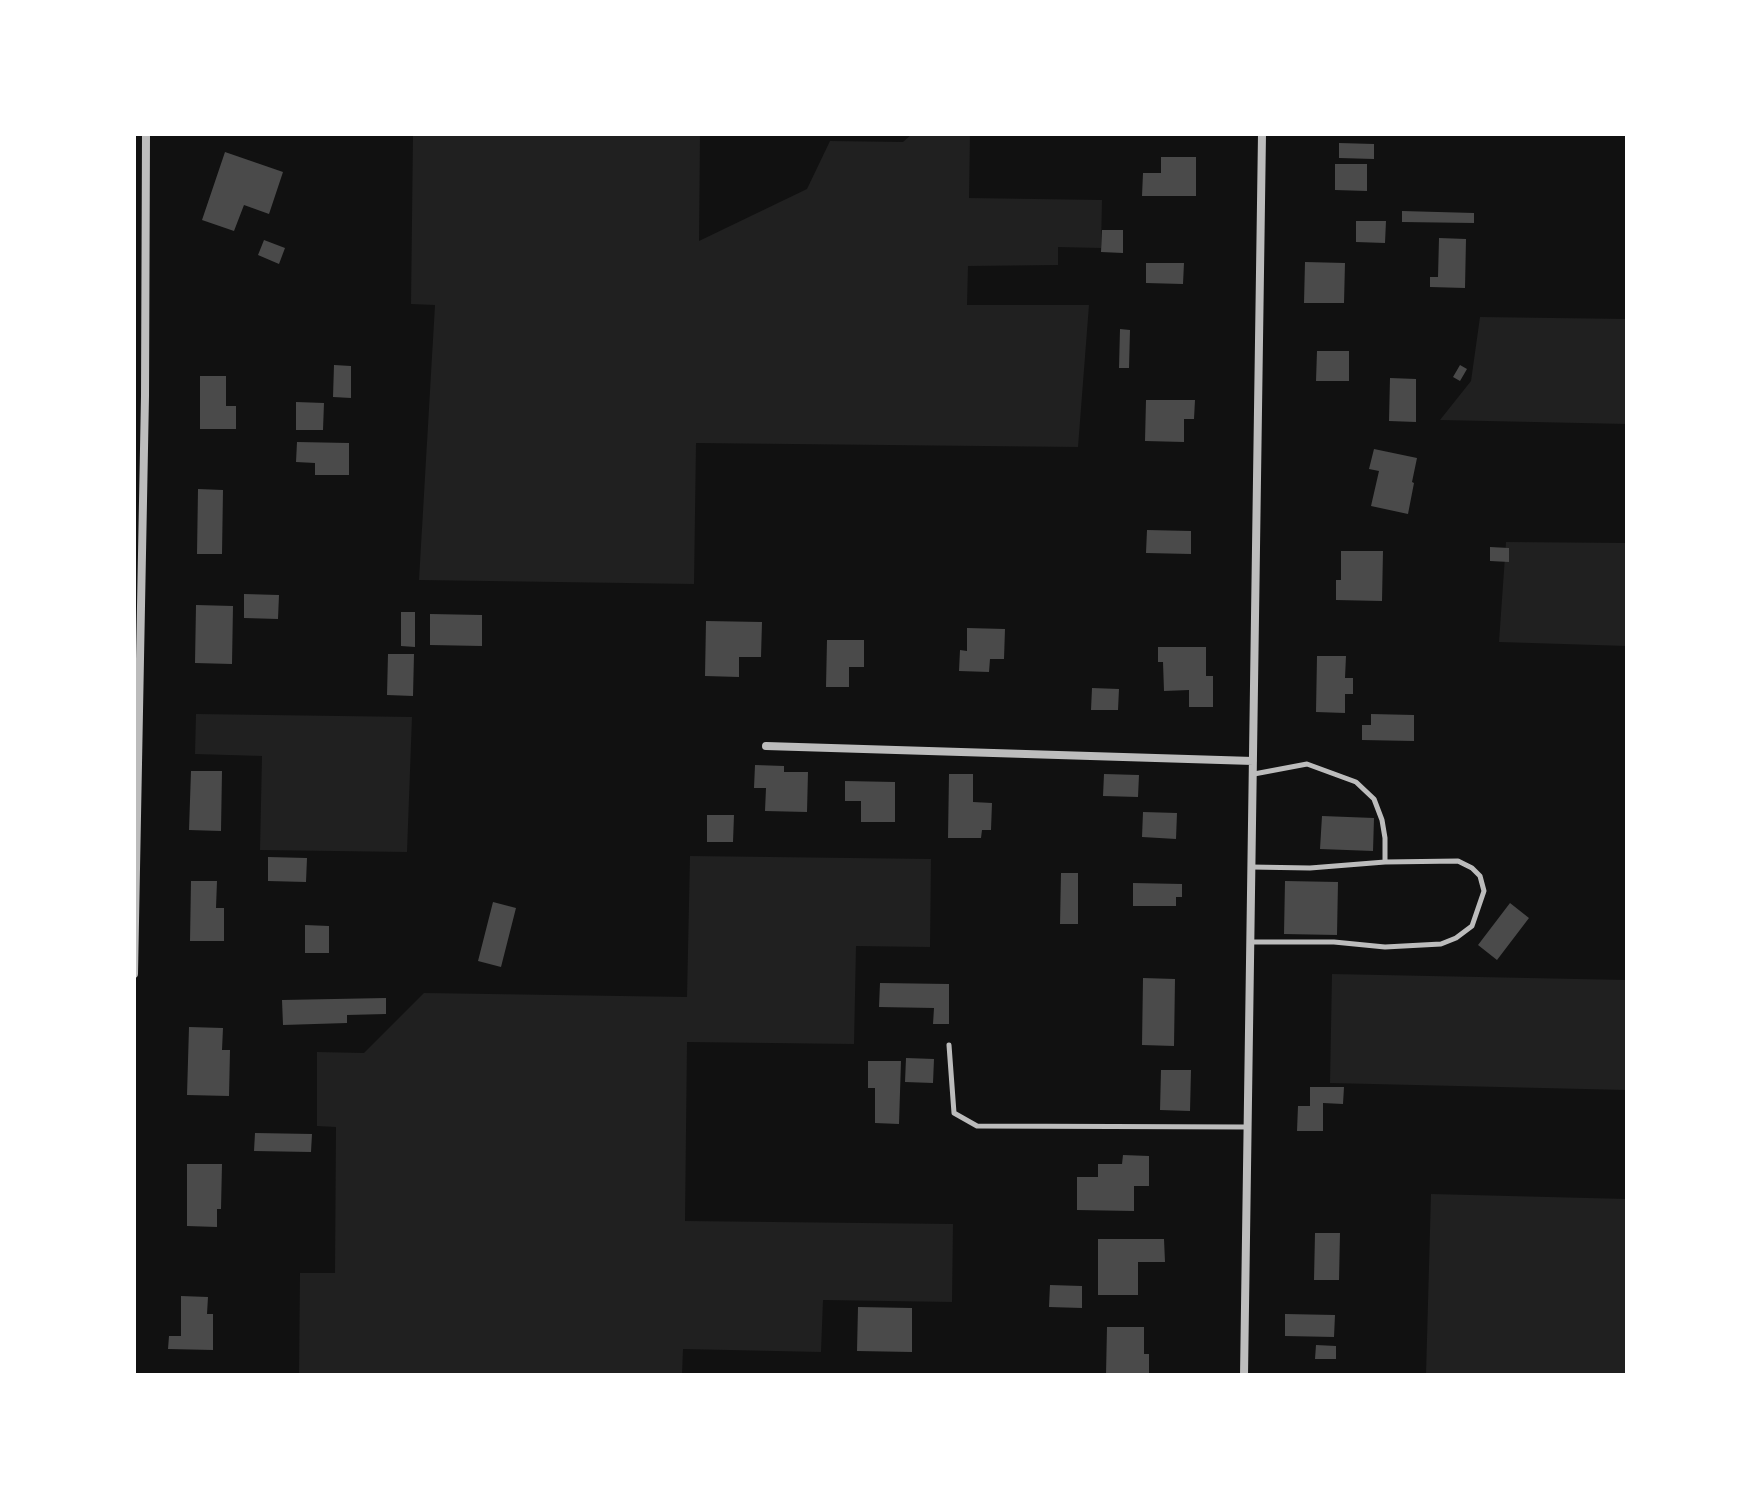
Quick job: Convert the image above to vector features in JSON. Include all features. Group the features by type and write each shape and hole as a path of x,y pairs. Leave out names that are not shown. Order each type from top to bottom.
{"street":[{"path":"134,974 137,622 145,381 146,134"},
{"path":"1244,1375 1262,134"},
{"path":"766,746 1253,761"}],"lane":[{"path":"1253,775 1307,764 1356,782 1374,799 1382,820 1385,862"},
{"path":"1250,942 1334,942 1385,947 1441,944 1472,926 1484,891 1480,876 1458,861 1385,862 1310,868 1251,867"},
{"path":"949,1045 954,1113 977,1126 1247,1127"}],"shaded area":[{"path":"413,134 700,134 699,241 807,189 830,141 903,142 912,134 970,134 969,198 1102,200 1101,248 1058,247 1058,265 968,266 967,305 1089,305 1078,447 696,443 694,584 419,580 435,305 411,304"},
{"path":"1480,317 1627,319 1627,424 1440,420 1471,381"},
{"path":"1506,542 1627,543 1627,646 1499,642"},
{"path":"196,714 412,717 407,852 260,850 262,756 195,754"},
{"path":"690,856 931,859 930,947 856,946 854,1044 687,1042 685,1221 953,1224 952,1302 823,1300 821,1352 683,1349 682,1375 299,1375 300,1273 335,1273 336,1127 317,1126 317,1052 364,1053 424,993 687,997"},
{"path":"1332,974 1627,980 1627,1090 1330,1083"},
{"path":"1431,1194 1627,1199 1627,1375 1426,1375"}],"building":[{"path":"1339,143 1374,144 1374,159 1339,158"},
{"path":"225,152 283,172 269,214 244,205 234,231 202,220"},
{"path":"1161,157 1196,157 1196,196 1142,196 1143,173 1161,173"},
{"path":"1335,164 1367,164 1367,191 1335,190"},
{"path":"1402,211 1474,213 1474,223 1402,222"},
{"path":"1356,221 1386,221 1385,243 1356,242"},
{"path":"1102,230 1123,230 1123,253 1101,252"},
{"path":"1439,238 1466,239 1465,288 1430,287 1430,277 1438,277"},
{"path":"264,240 285,248 279,264 258,255"},
{"path":"1305,262 1345,263 1344,303 1304,303"},
{"path":"1146,263 1184,263 1183,284 1146,283"},
{"path":"1120,329 1130,330 1129,368 1119,368"},
{"path":"1317,351 1349,351 1349,381 1316,381"},
{"path":"334,365 351,366 351,398 333,397"},
{"path":"1460,365 1467,369 1460,381 1453,377"},
{"path":"200,376 226,376 226,406 236,406 236,429 200,429"},
{"path":"1390,378 1416,379 1416,422 1389,421"},
{"path":"1146,400 1195,400 1194,419 1184,419 1184,442 1145,441"},
{"path":"296,402 324,403 323,430 296,430"},
{"path":"297,442 349,443 349,475 315,475 315,463 296,462"},
{"path":"1374,449 1417,458 1408,514 1371,506 1379,471 1369,469"},
{"path":"198,489 223,490 222,554 197,554"},
{"path":"1147,530 1191,531 1191,554 1146,553"},
{"path":"1490,547 1509,548 1509,562 1490,561"},
{"path":"1341,551 1383,551 1382,601 1336,600 1336,580 1341,580"},
{"path":"244,594 279,595 278,619 244,618"},
{"path":"196,605 233,606 232,664 195,663"},
{"path":"401,612 415,612 415,647 401,646"},
{"path":"430,614 482,615 482,646 430,645"},
{"path":"706,621 762,622 761,657 739,657 739,677 705,676"},
{"path":"967,628 1005,629 1004,659 990,659 989,672 959,671 960,650 967,651"},
{"path":"827,640 864,640 864,667 849,667 849,687 826,687"},
{"path":"1158,647 1206,647 1206,676 1213,676 1213,707 1189,707 1189,690 1164,691 1163,662 1158,662"},
{"path":"388,654 414,654 413,696 387,695"},
{"path":"1317,656 1346,656 1345,678 1353,678 1353,694 1345,694 1345,713 1316,712"},
{"path":"1092,688 1119,689 1118,710 1091,710"},
{"path":"1371,714 1414,715 1414,741 1362,740 1362,725 1371,725"},
{"path":"755,765 784,766 784,772 808,772 807,812 765,811 766,788 754,788"},
{"path":"191,771 222,771 221,831 189,830"},
{"path":"949,774 973,774 973,802 992,803 991,830 982,830 981,838 948,838"},
{"path":"1104,774 1139,775 1138,797 1103,796"},
{"path":"845,781 895,782 895,822 861,822 861,801 845,801"},
{"path":"1143,812 1177,813 1176,839 1142,837"},
{"path":"707,815 734,815 733,842 707,842"},
{"path":"1322,816 1374,818 1373,851 1320,849"},
{"path":"268,857 307,858 306,882 268,881"},
{"path":"1061,873 1078,873 1078,924 1060,924"},
{"path":"191,881 217,881 216,908 224,908 224,941 190,941"},
{"path":"1285,881 1338,882 1337,935 1284,934"},
{"path":"1133,883 1182,884 1182,897 1176,897 1176,906 1133,906"},
{"path":"493,902 516,908 501,967 478,961"},
{"path":"1510,903 1529,918 1497,960 1478,945"},
{"path":"305,925 329,926 329,953 305,953"},
{"path":"1143,978 1175,979 1174,1046 1142,1045"},
{"path":"880,983 949,984 949,1024 933,1024 934,1008 879,1007"},
{"path":"386,998 386,1014 347,1015 347,1023 283,1025 282,1000"},
{"path":"189,1027 223,1028 222,1050 230,1050 229,1096 187,1095"},
{"path":"906,1058 934,1059 933,1083 905,1082"},
{"path":"868,1061 901,1061 899,1124 875,1123 875,1088 868,1088"},
{"path":"1161,1070 1191,1070 1190,1111 1160,1110"},
{"path":"1310,1087 1344,1087 1343,1104 1323,1103 1323,1131 1297,1131 1298,1106 1310,1106"},
{"path":"255,1133 312,1134 311,1152 254,1151"},
{"path":"1123,1155 1149,1156 1149,1186 1134,1186 1134,1211 1077,1210 1077,1177 1098,1177 1098,1164 1122,1164"},
{"path":"187,1164 222,1164 221,1209 217,1209 217,1227 187,1226"},
{"path":"1315,1233 1340,1233 1339,1280 1314,1280"},
{"path":"1098,1239 1164,1239 1165,1262 1138,1262 1138,1295 1098,1295"},
{"path":"1050,1285 1082,1286 1082,1308 1049,1307"},
{"path":"181,1296 208,1297 207,1314 213,1314 213,1350 168,1349 169,1336 181,1336"},
{"path":"858,1307 912,1308 912,1352 857,1351"},
{"path":"1285,1314 1335,1315 1334,1337 1285,1336"},
{"path":"1107,1327 1144,1327 1144,1354 1149,1354 1149,1375 1106,1375"},
{"path":"1316,1345 1336,1346 1336,1359 1315,1359"}]}
